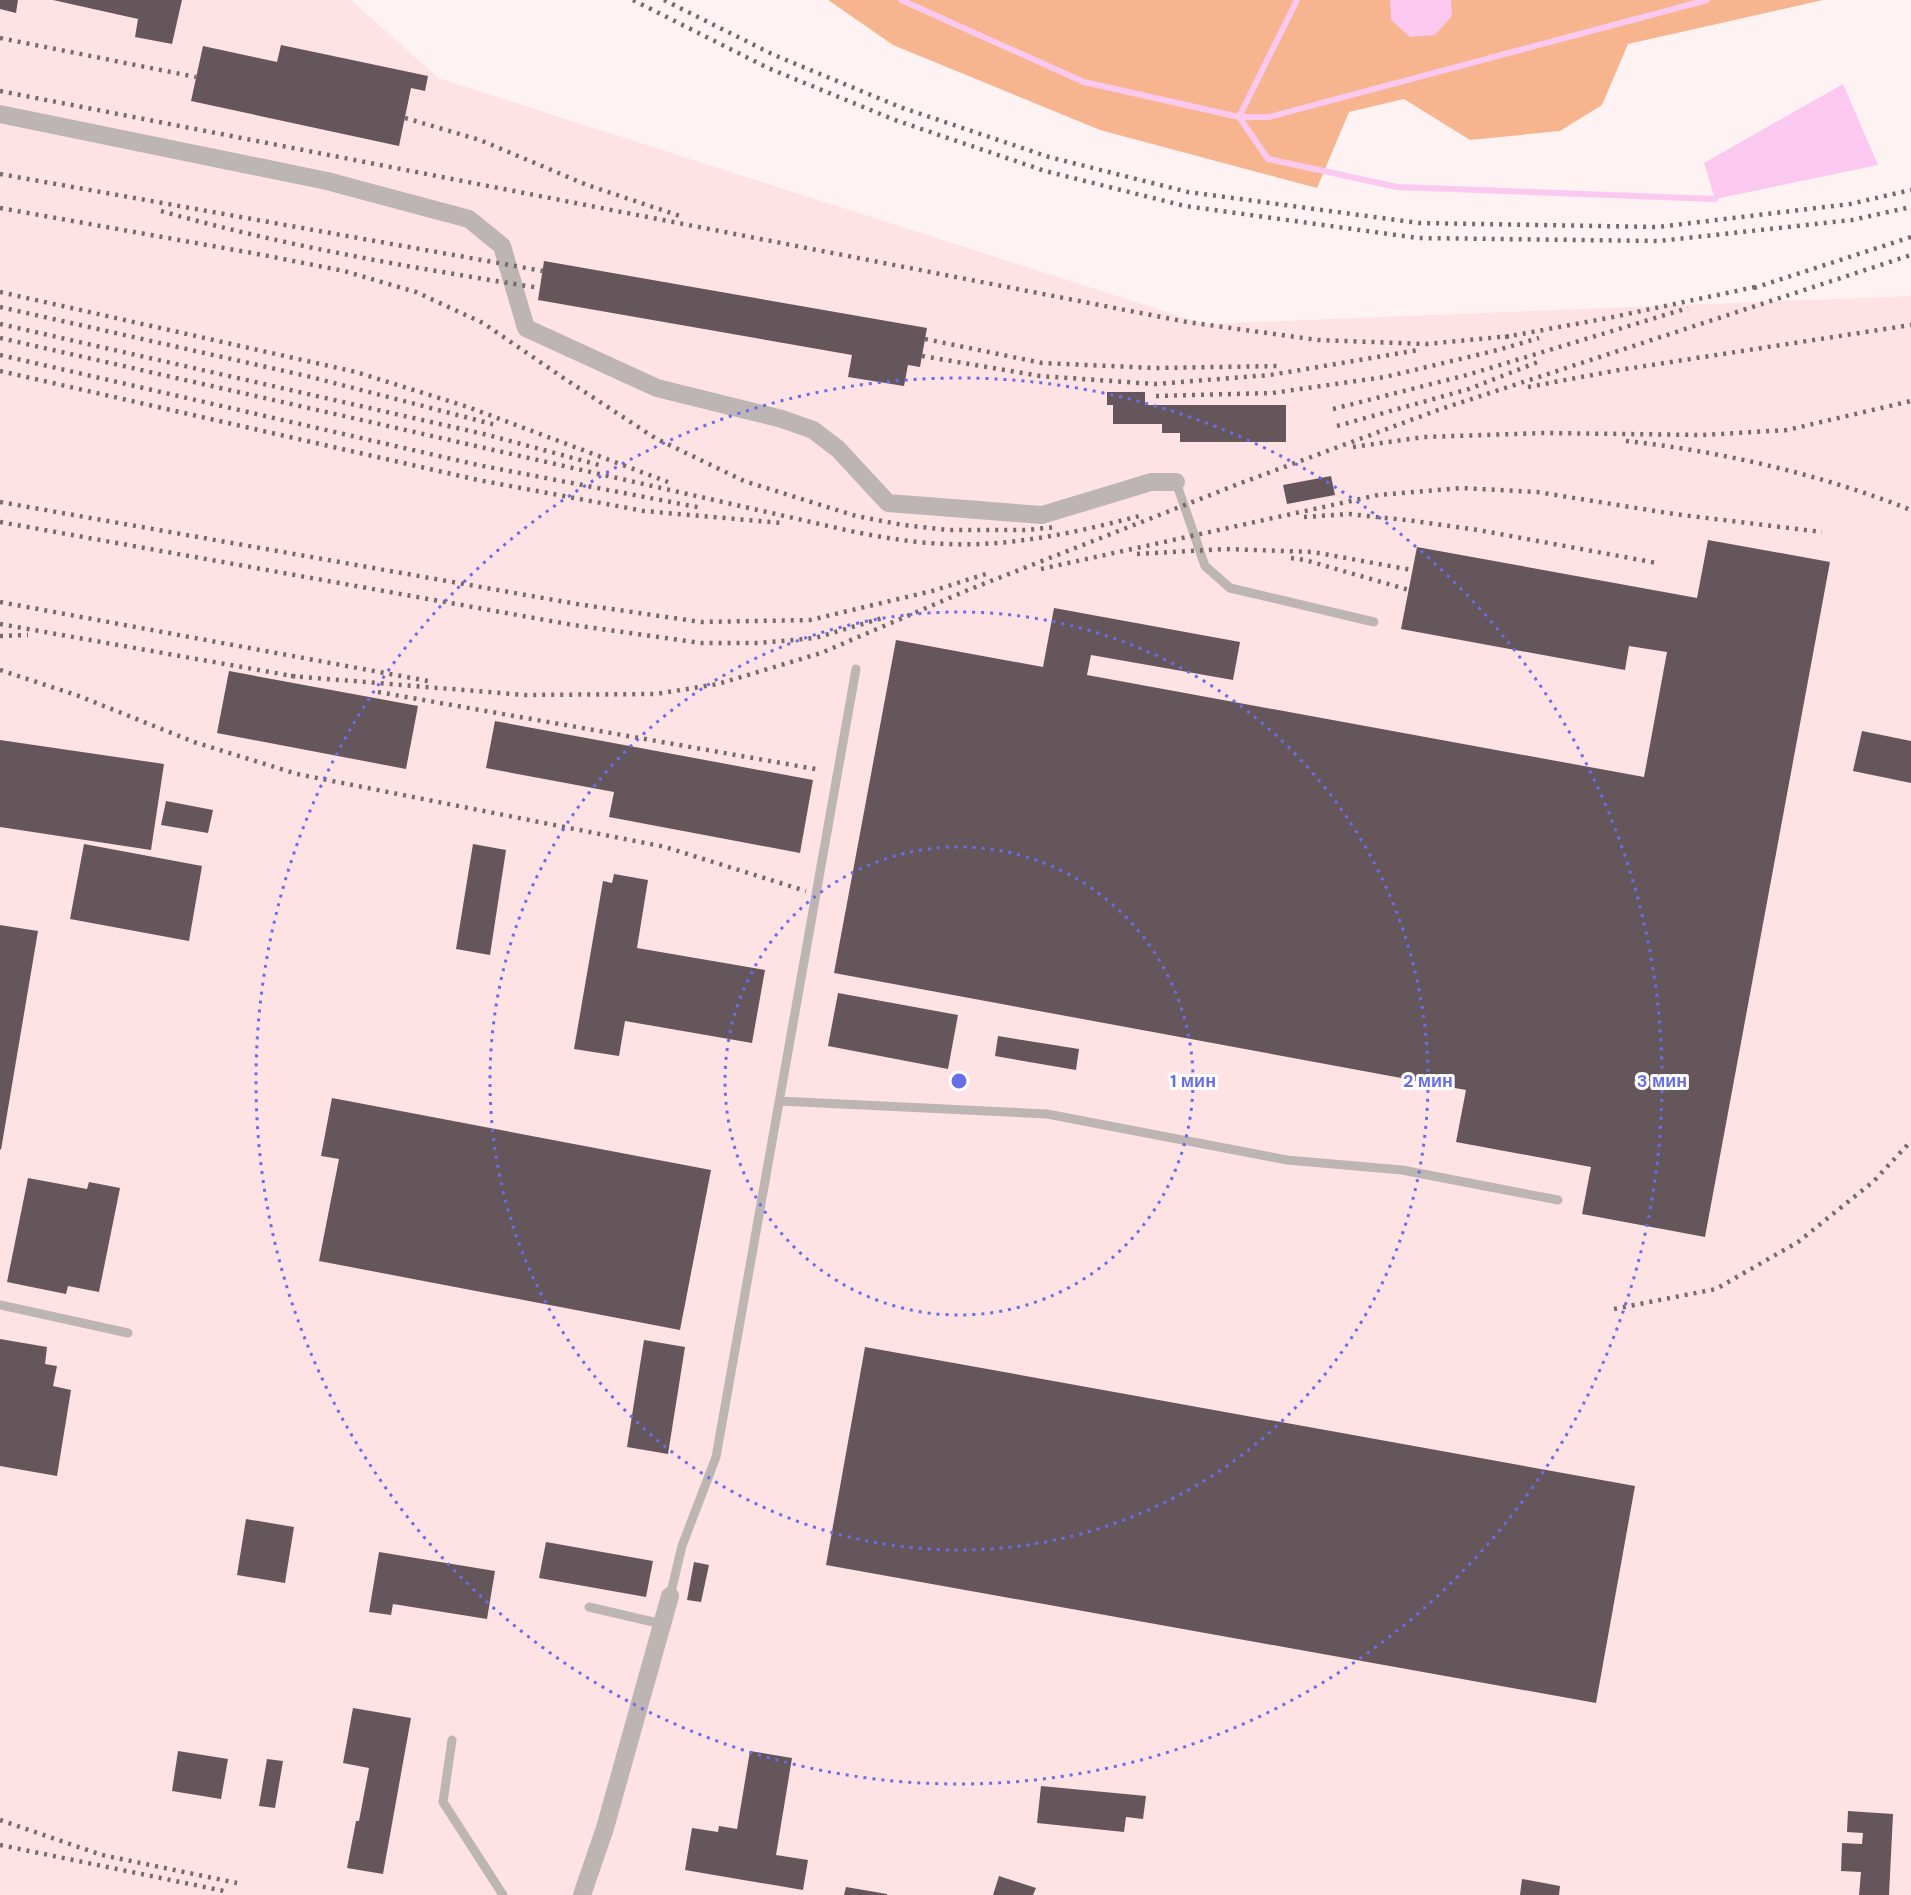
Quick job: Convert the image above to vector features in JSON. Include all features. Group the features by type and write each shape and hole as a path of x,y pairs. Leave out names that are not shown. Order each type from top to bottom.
{"street":[{"path":"0,114 327,181 469,219 502,246 526,328 657,388 782,419 813,430 838,449 888,503 1042,515 1151,482 1176,482"},
{"path":"582,1895 605,1828 670,1596"}],"lane":[{"path":"1176,482 1205,566 1230,588 1374,622"},
{"path":"670,1596 682,1546 716,1457 856,669"},
{"path":"779,1101 1047,1114 1287,1160 1402,1170 1558,1200"},
{"path":"0,1305 128,1333"},
{"path":"589,1607 662,1624"},
{"path":"452,1740 443,1802 503,1895"}],"shaded area":[{"path":"0,0 351,0 438,78 1204,324 1911,296 1911,1895 0,1895"},
{"path":"828,0 1823,0 1628,44 1602,105 1560,131 1470,140 1404,99 1349,112 1317,188 1100,130 893,45"},
{"path":"1390,0 1451,0 1452,16 1435,35 1410,37 1391,20"},
{"path":"1843,84 1878,165 1715,199 1704,163"}],"building":[{"path":"0,0 18,0 16,13 0,9"},
{"path":"53,0 182,0 172,44 135,37 138,19"},
{"path":"281,45 428,76 425,91 411,88 399,146 191,101 203,46 277,62"},
{"path":"544,261 927,328 920,367 908,365 904,386 848,377 852,355 538,300"},
{"path":"1107,392 1145,392 1145,405 1286,405 1286,442 1180,442 1180,433 1162,433 1162,424 1113,424 1113,405 1107,405"},
{"path":"1331,476 1335,495 1287,504 1283,485"},
{"path":"1708,540 1830,562 1705,1237 1582,1214 1591,1167 1456,1142 1466,1090 834,973 896,640 1043,667 1054,608 1240,642 1233,680 1091,655 1087,675 1644,777 1667,652 1629,646 1625,670 1401,629 1417,547 1697,598"},
{"path":"229,671 418,706 406,769 217,733"},
{"path":"495,721 813,780 800,853 609,817 614,792 486,768"},
{"path":"1862,731 1911,741 1911,783 1853,771"},
{"path":"0,740 164,764 151,850 0,827"},
{"path":"166,801 213,810 208,833 161,825"},
{"path":"84,844 202,866 189,941 70,919"},
{"path":"473,844 506,850 490,955 456,949"},
{"path":"614,874 648,880 637,948 765,970 752,1043 625,1021 619,1056 574,1049 603,881 612,883"},
{"path":"0,925 38,931 1,1150 0,1149"},
{"path":"838,993 958,1015 948,1069 828,1046"},
{"path":"998,1036 1079,1049 1076,1070 995,1056"},
{"path":"332,1098 711,1170 680,1330 319,1261 339,1159 321,1156"},
{"path":"28,1178 87,1189 89,1182 120,1188 99,1292 68,1286 66,1294 7,1282"},
{"path":"0,1339 47,1347 45,1364 57,1366 53,1386 71,1390 57,1476 0,1466"},
{"path":"644,1340 685,1347 668,1454 627,1447"},
{"path":"865,1347 1635,1486 1596,1703 826,1565"},
{"path":"246,1519 294,1527 285,1583 237,1575"},
{"path":"546,1542 653,1561 646,1597 539,1578"},
{"path":"379,1552 495,1571 487,1619 393,1604 391,1615 369,1612"},
{"path":"694,1562 709,1565 701,1602 687,1600"},
{"path":"353,1708 411,1718 383,1874 347,1868 369,1768 343,1763"},
{"path":"178,1751 228,1759 221,1799 172,1791"},
{"path":"750,1751 792,1758 776,1855 808,1860 803,1890 685,1870 692,1828 718,1832 719,1826 737,1829"},
{"path":"267,1759 283,1761 275,1808 259,1806"},
{"path":"1041,1786 1146,1796 1143,1819 1126,1817 1124,1832 1037,1823"},
{"path":"1848,1811 1893,1814 1889,1895 1859,1895 1861,1872 1841,1871 1842,1843 1862,1844 1863,1833 1847,1832"},
{"path":"999,1876 1036,1888 1033,1895 993,1895"},
{"path":"1522,1879 1560,1886 1559,1895 1520,1895"},
{"path":"846,1887 887,1894 887,1895 844,1895"}],"waterway":[{"path":"901,0 1084,82 1239,117 1269,117 1707,0"},
{"path":"1297,0 1239,117 1268,159 1397,187 1715,199"}],"railway":[{"path":"633,0 768,68 895,120 1045,171 1185,206 1418,238 1659,241 1852,220 1911,207"},
{"path":"664,0 774,55 900,107 1049,157 1188,192 1419,223 1658,227 1850,204 1911,190"},
{"path":"0,38 196,77"},
{"path":"0,91 1187,322 1318,340 1426,344 1511,336"},
{"path":"405,118 480,140 587,185 683,217"},
{"path":"0,174 543,271"},
{"path":"0,208 344,271 416,292 483,323 655,438 744,481 856,516 903,525 949,530 1026,530 1056,527"},
{"path":"161,211 207,224 349,255 540,288"},
{"path":"1754,288 1911,237"},
{"path":"291,676 525,695 656,694 718,684 821,653 968,590 1241,483 1438,410 1911,255"},
{"path":"1505,337 1760,286"},
{"path":"0,292 356,372 468,407 668,482"},
{"path":"0,307 311,377 496,425"},
{"path":"1333,409 1467,375 1688,308"},
{"path":"0,324 488,435 599,465"},
{"path":"1528,387 1619,370 1911,325"},
{"path":"0,338 855,532 890,538 947,544 1020,541 1093,528 1139,516"},
{"path":"1156,396 1272,393 1385,377 1539,338"},
{"path":"925,339 1042,363 1155,368 1280,366"},
{"path":"922,356 1040,376 1155,384 1270,375 1419,350"},
{"path":"0,355 478,465 702,508"},
{"path":"1337,426 1469,389 1538,362"},
{"path":"0,371 478,480 644,511 782,523"},
{"path":"1353,447 1424,437 1544,433 1703,435 1787,430 1911,401"},
{"path":"1626,441 1698,451 1771,466 1843,486 1911,510"},
{"path":"1041,569 1378,495 1461,488 1537,492 1674,514 1822,532"},
{"path":"0,502 577,604 701,622 810,620 932,591 989,573"},
{"path":"1304,517 1349,514 1414,521 1478,530 1657,563"},
{"path":"0,522 573,625 701,643 758,643 815,638 886,617"},
{"path":"1137,554 1226,549 1313,552 1412,570"},
{"path":"1291,558 1409,590"},
{"path":"0,602 428,681"},
{"path":"0,624 298,677"},
{"path":"0,636 28,635"},
{"path":"0,670 79,696 194,742 297,774 665,847 806,891"},
{"path":"378,692 821,770"},
{"path":"1614,1309 1716,1289 1798,1242 1874,1181 1911,1141"},
{"path":"0,1820 102,1855 237,1883"},
{"path":"0,1845 229,1892"}]}
